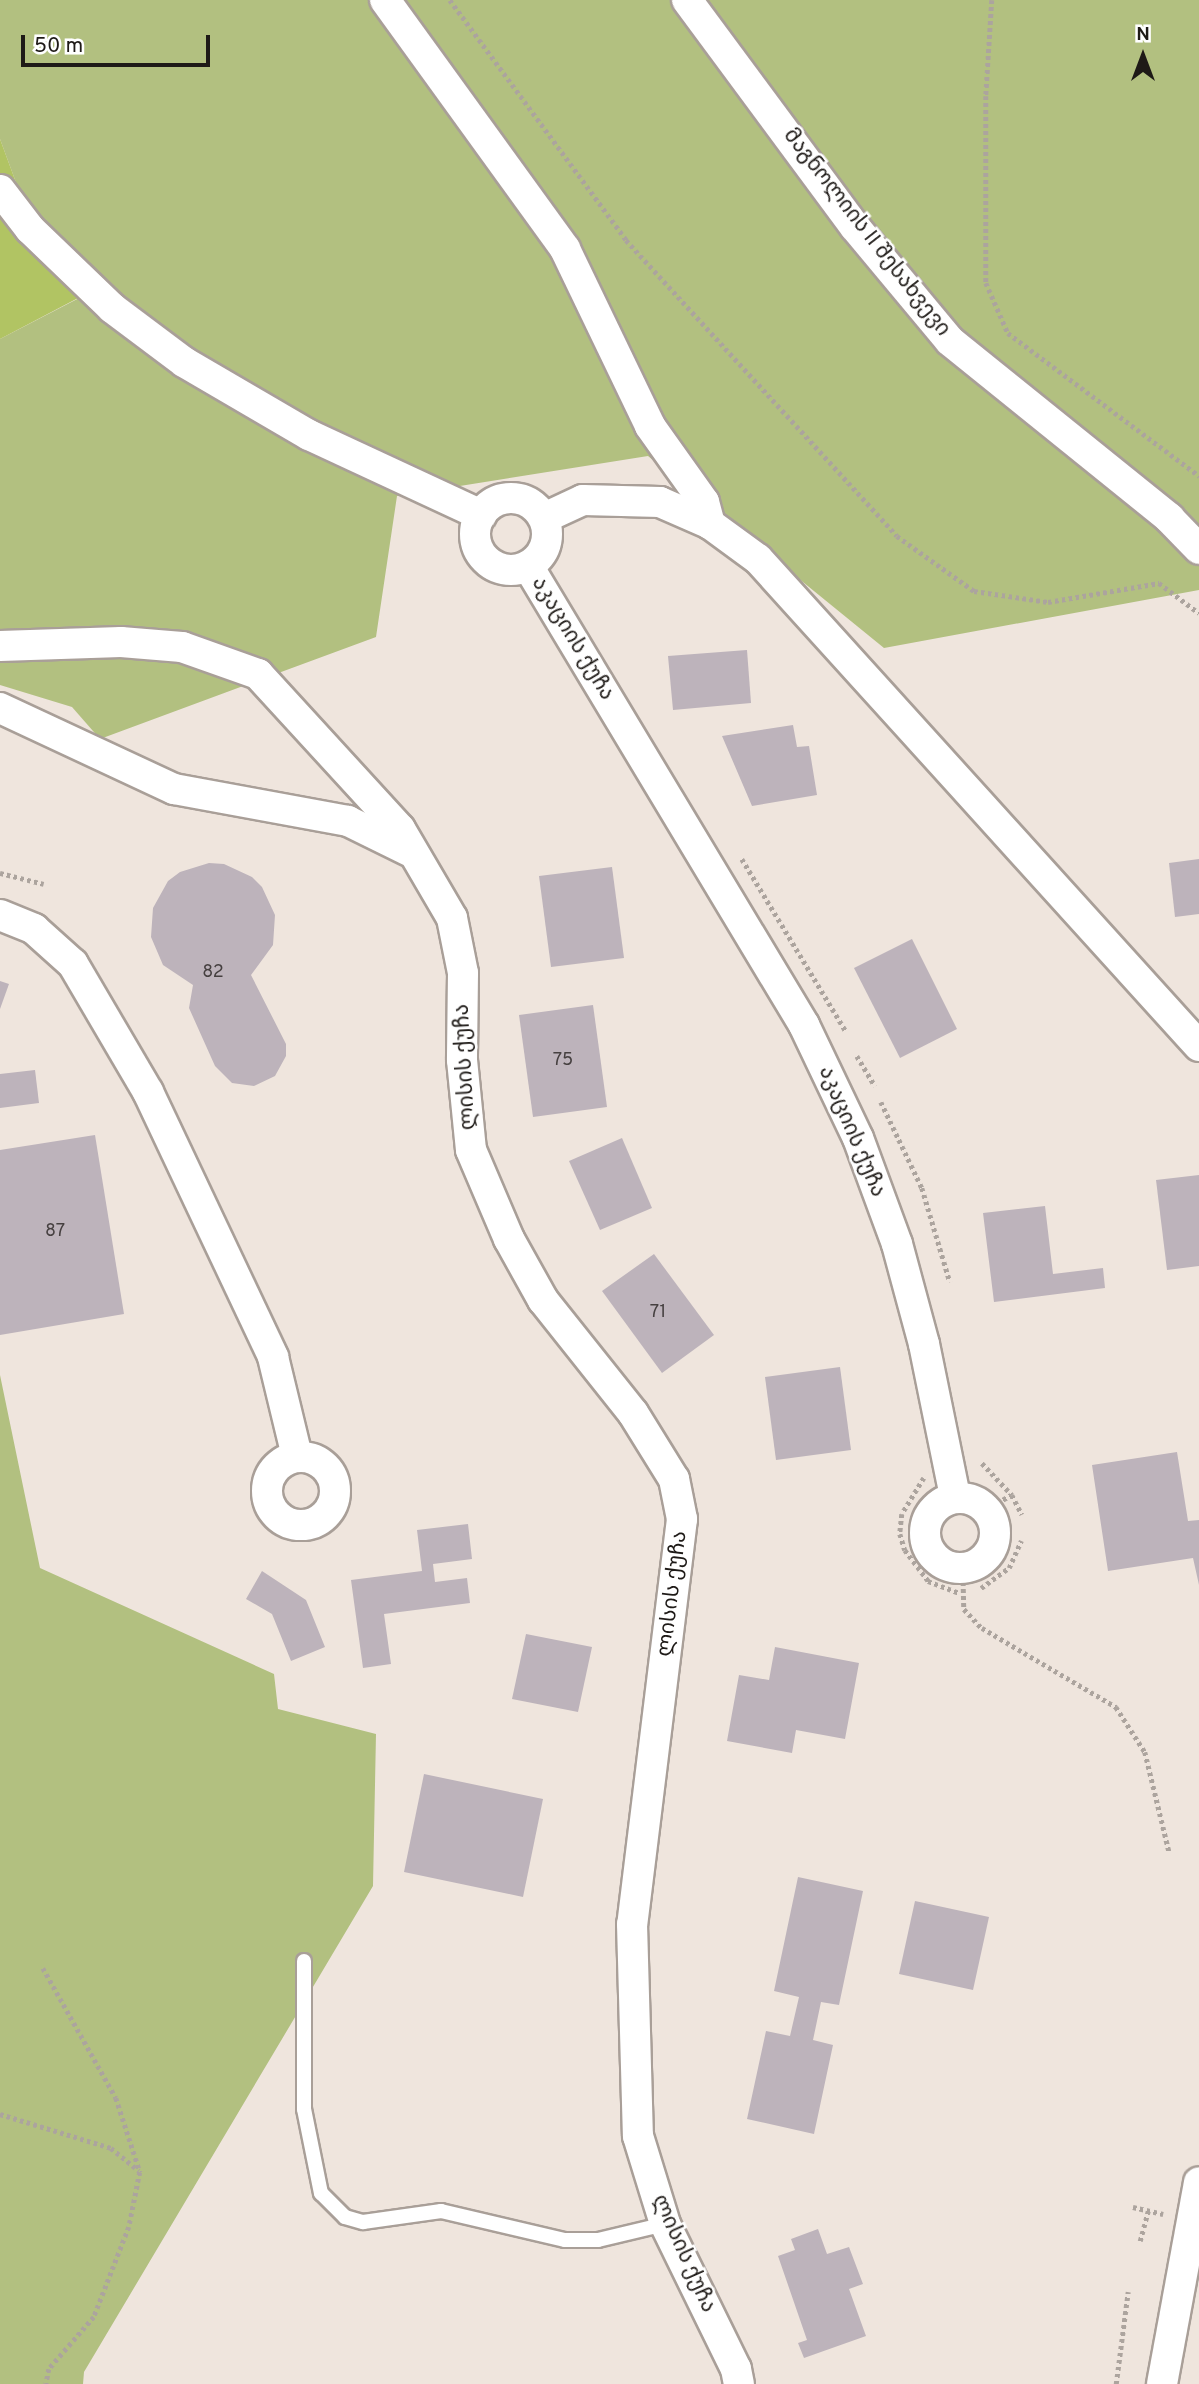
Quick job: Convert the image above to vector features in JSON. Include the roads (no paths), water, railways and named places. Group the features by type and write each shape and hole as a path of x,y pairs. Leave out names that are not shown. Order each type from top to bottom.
{"street":[{"path":"385,0 565,249 650,426 704,502 710,524"},
{"name":"მაგნოლიის II შესახვევი","path":"687,0 855,227 950,341 1170,518 1199,549"},
{"path":"0,190 30,229 111,309 184,362 309,435 481,516"},
{"path":"528,566 502,569 481,554 476,541 481,516 495,502 513,499 531,504 544,518 583,500 615,498 660,502 710,524 758,559 1199,1046"},
{"name":"აკაციის ქუჩა","path":"544,518 544,551 528,566 804,1025 858,1138 897,1244 920,1331 955,1497"},
{"name":"ლისის ქუჩა","path":"0,646 109,642 182,648 258,674 328,747 400,829 452,918 463,973 462,1060 471,1150 509,1239 543,1300 633,1413 674,1479 682,1519 632,1924 638,2136 665,2224 736,2369 739,2384"},
{"path":"0,708 174,789 348,821 413,854"},
{"path":"0,915 34,929 73,964 148,1092 272,1357 297,1457"},
{"path":"955,1497 977,1502 992,1518 996,1529 991,1551 974,1566 968,1583 940,1562 925,1543 927,1519 934,1508 955,1497"},
{"path":"1162,2384 1199,2182"}],"lane":[{"path":"304,1961 304,2109 321,2193 345,2217 363,2222 440,2211 565,2240 598,2240 665,2224"}]}
